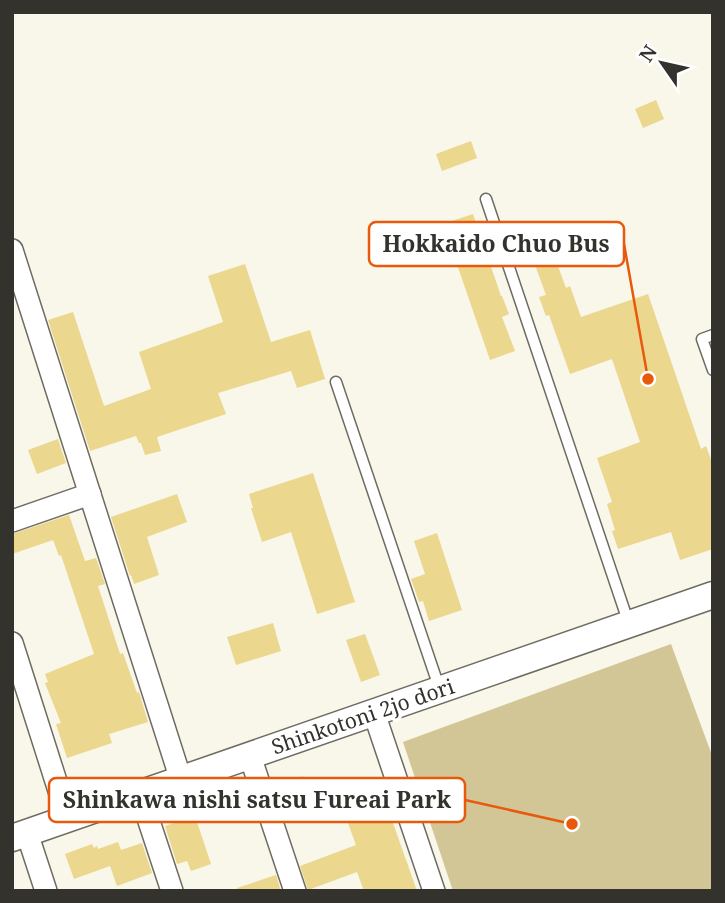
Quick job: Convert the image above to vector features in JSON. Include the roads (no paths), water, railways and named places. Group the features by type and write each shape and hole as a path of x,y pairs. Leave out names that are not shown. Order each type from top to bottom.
{"street":[{"path":"12,250 181,780"},
{"path":"12,521 90,494"},
{"name":"Shinkotoni 2jo dori","path":"20,836 713,595"},
{"path":"12,643 68,819"},
{"path":"374,713 434,891"},
{"path":"250,756 295,891"},
{"path":"140,794 173,891"},
{"path":"20,836 46,891"}],"lane":[{"path":"486,199 629,624"},
{"path":"713,335 702,339 713,370"},
{"path":"336,382 439,690"}],"place":[{"name":"Hokkaido Chuo Bus","path":"648,379"},
{"name":"Shinkawa nishi satsu Fureai Park","path":"572,824"}]}
